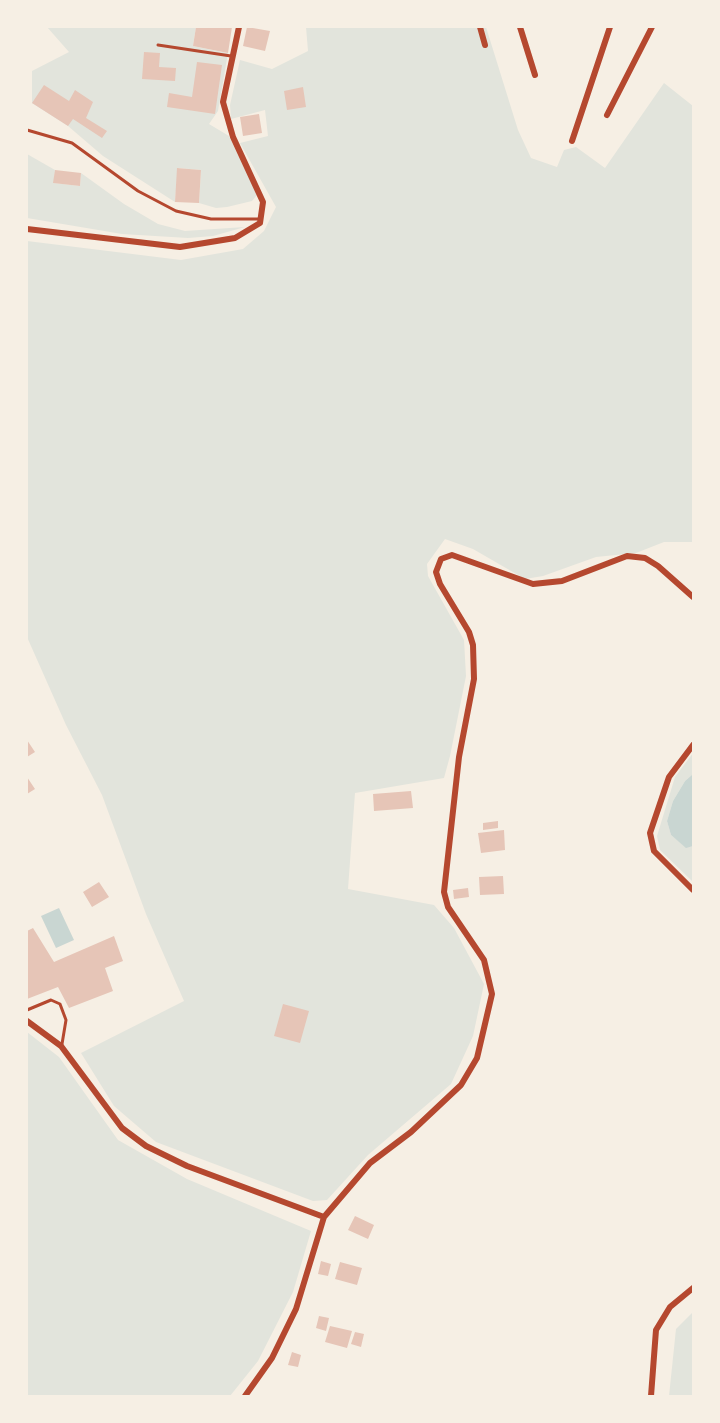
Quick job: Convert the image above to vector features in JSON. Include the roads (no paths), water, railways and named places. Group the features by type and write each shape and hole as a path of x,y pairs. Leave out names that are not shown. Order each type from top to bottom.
{"street":[{"path":"27,229 180,247 235,238 256,227 263,218 263,202 227,121 223,102 239,27"},
{"path":"480,27 485,45"},
{"path":"520,27 535,75"},
{"path":"572,141 610,27"},
{"path":"607,115 652,27"},
{"path":"244,1396 272,1358 296,1309 324,1217 370,1163 411,1132 461,1085 477,1058 492,994 484,960 448,907 444,892 459,757 474,679 473,645 469,632 440,584 436,572 441,560 452,555 533,584 562,581 627,556 645,558 658,566 693,597"},
{"path":"693,745 669,777 650,833 654,851 693,890"},
{"path":"27,1021 61,1046 122,1128 146,1146 187,1166 324,1217"},
{"path":"651,1396 656,1330 670,1307 693,1288"}],"lane":[{"path":"158,45 231,56"},
{"path":"27,130 72,143 138,192 176,211 211,219 263,218"},
{"path":"27,1010 51,1000 60,1004 66,1020 61,1046"}]}
